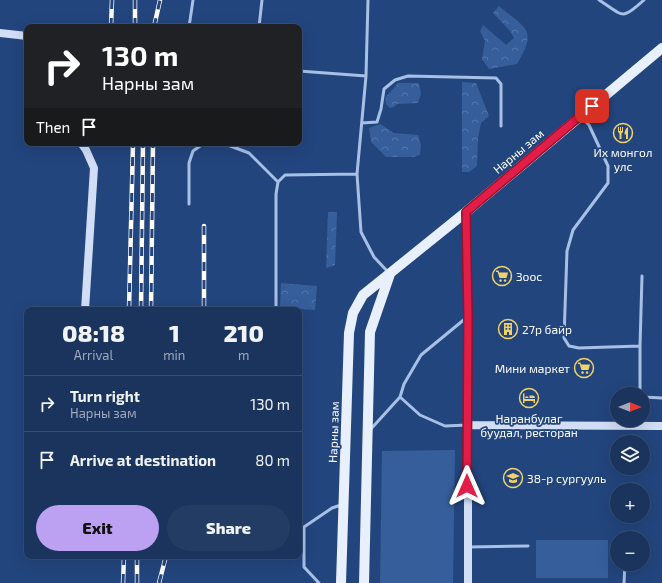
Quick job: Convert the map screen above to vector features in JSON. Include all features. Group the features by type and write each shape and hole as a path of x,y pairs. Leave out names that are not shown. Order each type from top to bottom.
{"main road":[{"name":"Нарны зам","path":"341,583 349,334 353,313 363,295 466,212 662,48"},
{"path":"364,583 370,332 390,274"}],"street":[{"path":"0,33 24,36"},
{"path":"83,146 94,168 85,307"},
{"path":"466,212 468,316 468,583"},
{"path":"467,425 610,423"},
{"path":"650,424 662,426"}],"lane":[{"path":"189,24 193,0"},
{"path":"259,24 262,0"},
{"path":"368,0 366,76 358,174 361,232 374,257 390,274"},
{"path":"599,0 621,15 628,14 644,0"},
{"path":"302,71 366,76"},
{"path":"362,123 377,122 381,109 384,89 395,80 408,76 451,76 496,78 501,84 501,126"},
{"path":"581,116 589,125 608,166 608,182 573,230 567,251 564,338 569,346 579,348 640,346"},
{"path":"188,204 189,163 193,151 200,146"},
{"path":"230,146 249,153 278,182"},
{"path":"276,307 276,194 278,182 285,175 358,174"},
{"path":"640,387 642,276"},
{"path":"368,433 400,397 404,384 421,355 468,316"},
{"path":"400,397 420,415 446,426 467,425"},
{"path":"650,397 662,398"},
{"path":"319,583 304,567 304,527 332,508 343,504"},
{"path":"468,547 528,546"},
{"path":"624,583 625,571"}],"green space":[{"path":"499,6 526,30 528,36 527,43 517,64 489,69 482,59 485,41 480,31 483,25 506,45 514,38 510,31 493,13"},
{"path":"462,82 476,83 489,116 481,123 478,138 477,166 469,172 462,172"},
{"path":"398,83 419,83 421,94 418,103 397,104 390,108 386,104 385,98"},
{"path":"380,124 394,133 418,135 421,145 420,155 413,157 386,157 371,142 369,128"},
{"path":"328,212 337,212 335,265 326,268"},
{"path":"281,283 317,286 315,310 302,309 302,307 280,307"},
{"path":"455,450 453,583 380,583 382,451"},
{"path":"536,540 608,540 608,578 536,578"}],"railway":[{"path":"111,24 112,0"},
{"path":"135,0 135,24"},
{"path":"155,24 160,0"},
{"path":"129,307 133,146"},
{"path":"141,307 143,146"},
{"path":"151,307 153,146"},
{"path":"204,226 204,307"},
{"path":"123,583 124,559"},
{"path":"137,559 137,583"},
{"path":"159,583 165,559"}],"place":[{"name":"Их монгол улс","path":"623,133"},
{"name":"Зоос","path":"502,276"},
{"name":"27р байр","path":"508,329"},
{"name":"Мини маркет","path":"584,368"},
{"name":"Наранбулаг буудал, ресторан","path":"529,398"},
{"name":"38-р сургууль","path":"513,478"}],"route":[{"path":"467,486 468,316 466,212 592,106"}]}
